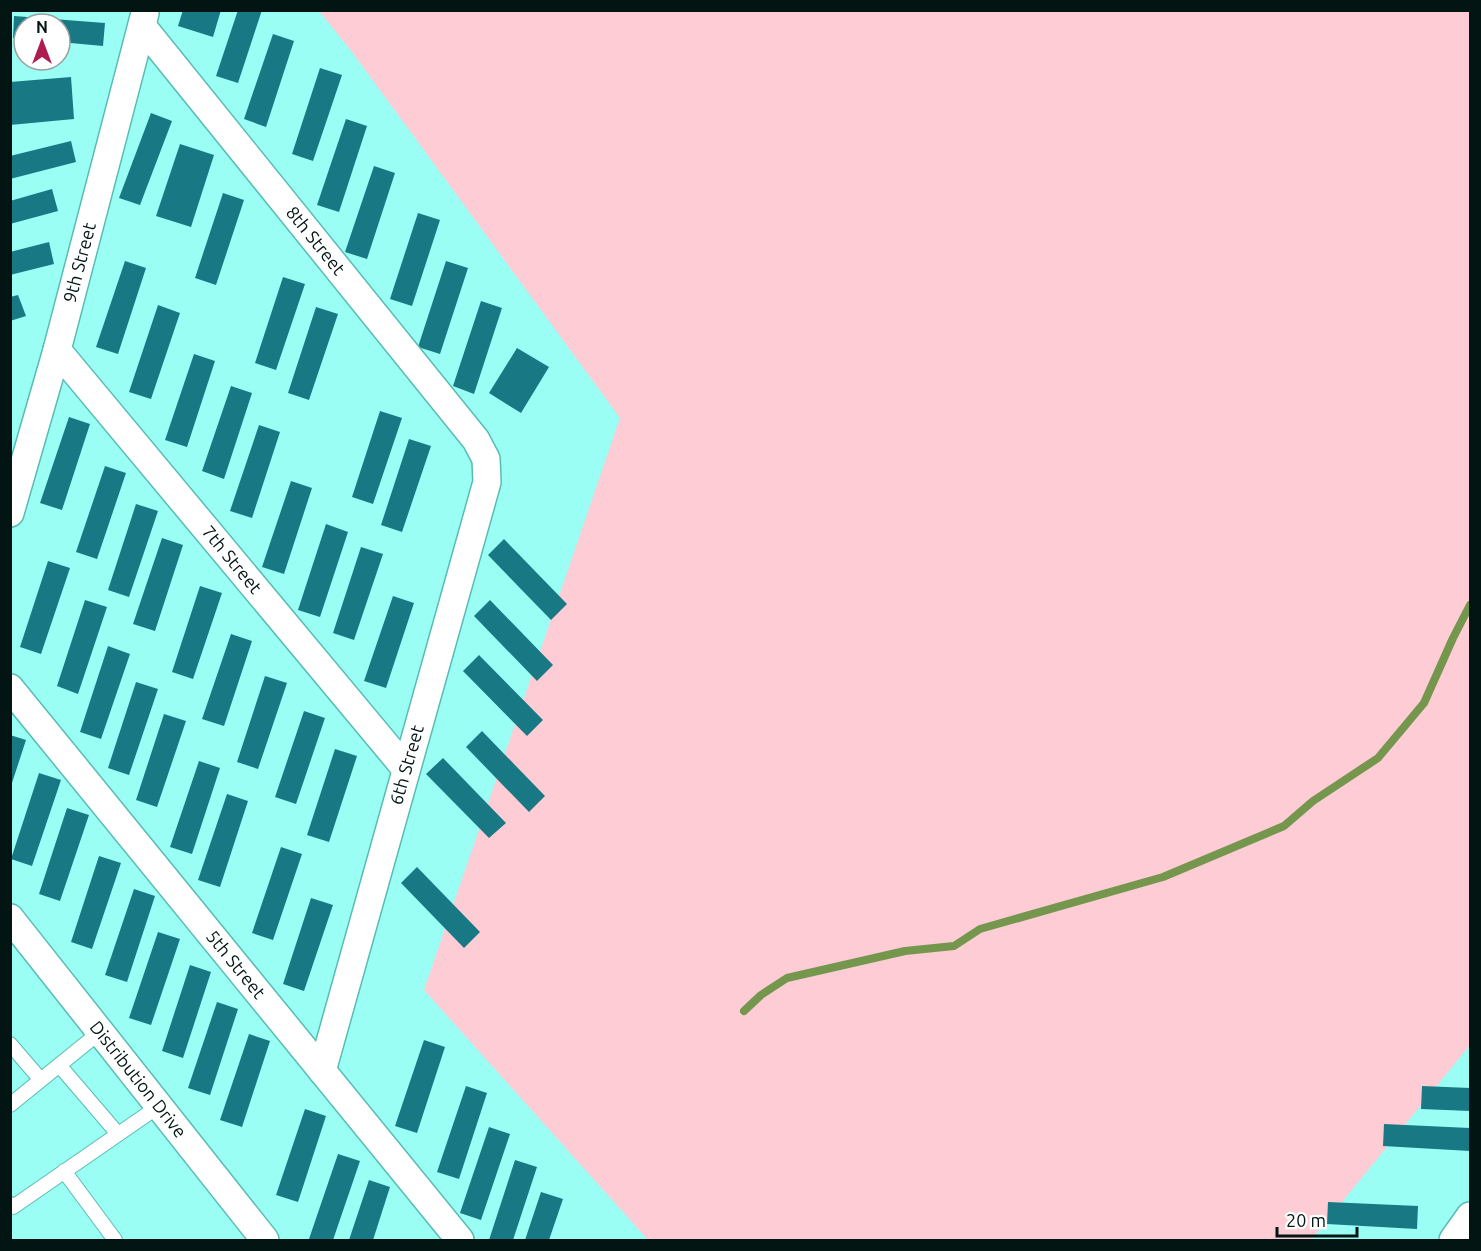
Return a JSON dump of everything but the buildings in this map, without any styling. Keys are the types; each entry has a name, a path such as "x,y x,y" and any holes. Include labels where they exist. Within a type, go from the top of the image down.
{"street":[{"name":"9th Street","path":"10,513 57,350 144,18"},
{"name":"8th Street","path":"144,18 476,440 486,459"},
{"name":"7th Street","path":"57,350 406,769"},
{"name":"6th Street","path":"322,1071 487,482 486,459"},
{"name":"5th Street","path":"10,688 460,1240"},
{"name":"Distribution Drive","path":"10,918 265,1240"},
{"path":"1453,1240 1470,1216"}],"lane":[{"path":"10,1105 100,1032"},
{"path":"10,1044 41,1080"},
{"path":"59,1065 117,1134"},
{"path":"11,1206 159,1106"},
{"path":"64,1171 115,1240"}],"shaded area":[{"path":"319,11 1470,11 1470,1045 1311,1240 648,1240 424,990 620,418 352,52"}],"waterway":[{"path":"744,1011 761,995 787,978 905,951 954,946 980,929 1163,877 1284,826 1313,801 1378,758 1424,703 1470,605"}]}
